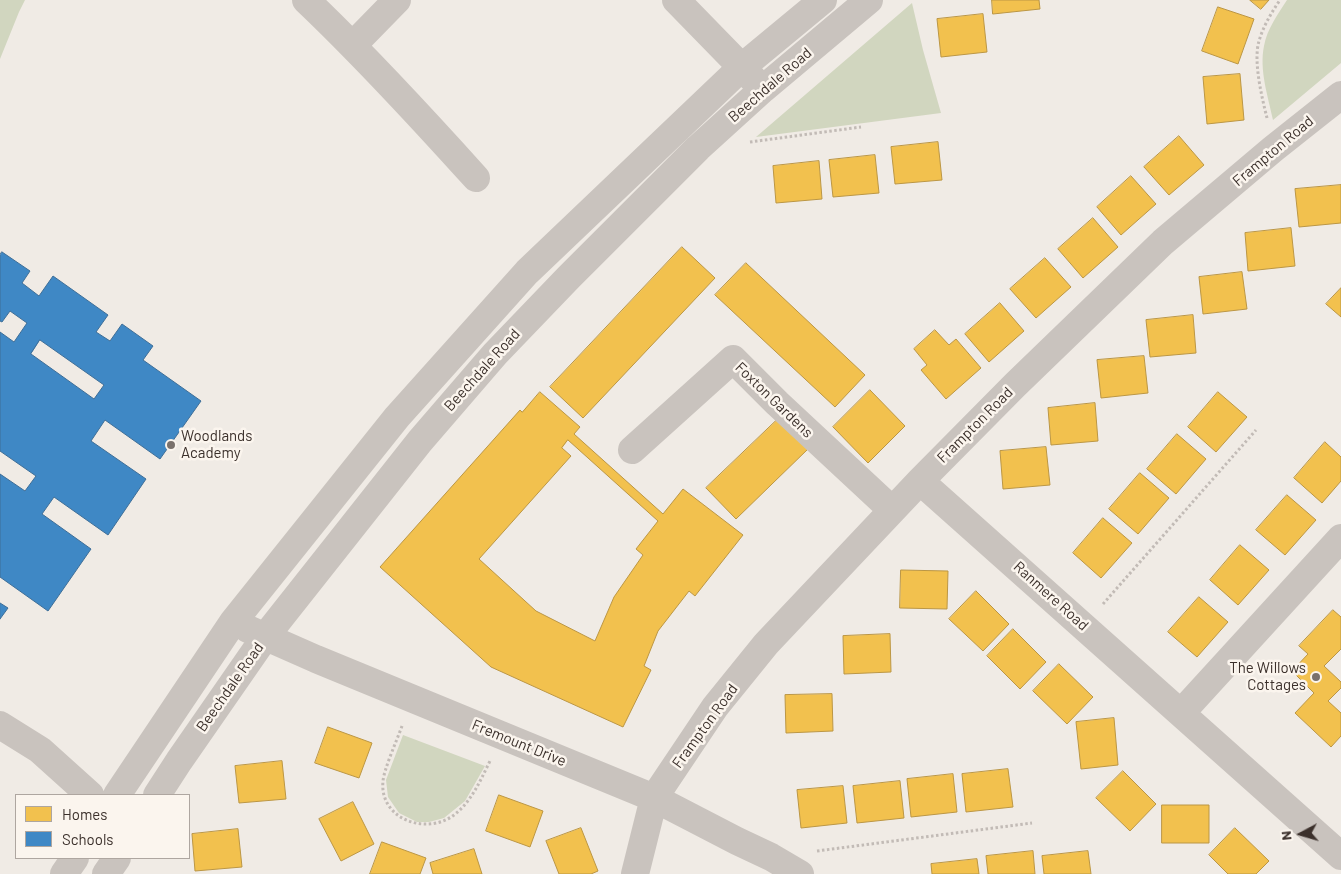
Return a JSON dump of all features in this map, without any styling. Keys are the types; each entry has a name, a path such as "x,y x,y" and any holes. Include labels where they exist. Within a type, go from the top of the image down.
{"street":[{"path":"306,0 353,45 476,178"},
{"path":"353,45 396,0"},
{"path":"676,0 763,89"},
{"name":"Beechdale Road","path":"118,794 234,622 397,417 527,272 742,67 823,0"},
{"name":"Beechdale Road","path":"158,794 265,637 420,441 495,354 698,148 763,89 869,0"},
{"name":"Frampton Road","path":"635,874 654,798 715,707 761,651 920,481 1022,378 1163,242 1273,149 1341,95"},
{"name":"Foxton Gardens","path":"632,450 733,359 777,403 892,510"},
{"name":"Ranmere Road","path":"920,481 1341,856"},
{"path":"1181,712 1341,538"},
{"name":"Fremount Drive","path":"234,622 265,637 654,798 771,857 800,874"},
{"path":"0,725 40,750 89,794"},
{"path":"64,874 74,859"},
{"path":"106,874 116,859"}],"path":[{"path":"1273,149 1258,74 1258,43 1271,13 1280,0"},
{"path":"746,142 861,127"},
{"path":"1084,626 1256,430"},
{"path":"412,698 383,780 384,798 396,816 415,824 433,824 444,821 467,804 474,794 502,736"},
{"path":"771,857 1032,823"}],"green space":[{"path":"0,0 25,0 0,59"},
{"path":"1287,0 1341,0 1341,63 1273,120 1265,83 1264,46 1273,22"},
{"path":"912,3 941,113 756,137"},
{"path":"403,735 485,766 465,801 444,818 429,822 417,822 399,813 388,797 386,780"}],"building: Homes":[{"path":"992,0 1039,0 1040,9 993,14"},
{"path":"1250,0 1269,0 1261,9"},
{"path":"1218,7 1254,19 1238,64 1202,51"},
{"path":"983,14 987,52 941,57 937,19"},
{"path":"1240,74 1244,120 1207,124 1203,77"},
{"path":"1179,136 1204,165 1169,195 1144,167"},
{"path":"938,142 942,180 895,184 891,147"},
{"path":"875,155 879,193 833,197 829,160"},
{"path":"819,161 822,199 776,203 773,166"},
{"path":"1131,176 1156,204 1121,235 1097,207"},
{"path":"1341,185 1341,223 1299,227 1295,189"},
{"path":"1093,218 1118,247 1083,278 1058,249"},
{"path":"1291,228 1295,266 1248,271 1245,233"},
{"path":"682,247 715,278 583,418 550,387"},
{"path":"1045,258 1071,287 1036,318 1010,289"},
{"path":"746,263 865,375 835,407 715,295"},
{"path":"1242,272 1247,309 1203,314 1199,277"},
{"path":"1341,288 1341,317 1326,304"},
{"path":"1000,303 1024,331 989,362 965,334"},
{"path":"1193,315 1196,353 1150,357 1146,320"},
{"path":"935,330 949,345 956,339 981,368 946,399 921,370 927,365 914,349"},
{"path":"1144,356 1148,393 1101,398 1097,360"},
{"path":"870,390 905,426 868,463 833,427"},
{"path":"540,392 580,427 574,434 663,514 683,489 743,535 695,596 689,591 658,631 644,666 651,670 623,727 491,667 380,567 520,410 522,412","holes":["568,440 658,521 636,549 643,555 614,597 595,641 536,611 479,559 571,456 562,448"]},
{"path":"1218,392 1247,417 1216,452 1188,427"},
{"path":"1095,403 1098,441 1051,445 1048,408"},
{"path":"778,419 808,449 736,519 706,488"},
{"path":"1177,434 1206,459 1176,494 1147,469"},
{"path":"1325,442 1341,457 1341,481 1322,503 1294,478"},
{"path":"1046,447 1050,485 1003,489 1000,451"},
{"path":"1140,473 1169,498 1138,534 1109,509"},
{"path":"1287,495 1316,520 1285,555 1256,530"},
{"path":"1103,518 1132,543 1101,578 1073,553"},
{"path":"1240,545 1269,570 1238,605 1210,580"},
{"path":"901,570 948,571 947,609 900,608"},
{"path":"976,591 1009,624 983,651 949,619"},
{"path":"1199,597 1228,622 1197,657 1168,632"},
{"name":"The Willows Cottages","path":"1333,610 1341,617 1341,649 1324,666 1341,682 1341,688 1328,701 1341,713 1341,736 1331,747 1295,713 1314,693 1292,671 1308,654 1299,646"},
{"path":"1013,629 1046,662 1020,689 987,656"},
{"path":"890,634 891,672 844,674 843,636"},
{"path":"1059,664 1093,697 1067,724 1033,691"},
{"path":"832,694 833,731 786,733 785,695"},
{"path":"1114,718 1118,765 1081,769 1076,722"},
{"path":"328,727 372,743 359,778 315,763"},
{"path":"282,761 286,799 239,803 235,766"},
{"path":"1008,769 1013,807 966,812 962,774"},
{"path":"1123,771 1156,804 1130,831 1096,798"},
{"path":"953,774 957,812 911,817 907,779"},
{"path":"900,781 904,818 857,823 853,786"},
{"path":"843,786 847,823 801,828 797,790"},
{"path":"499,795 543,811 530,847 486,831"},
{"path":"353,802 374,844 341,861 319,819"},
{"path":"1162,805 1209,805 1209,843 1162,843"},
{"path":"581,828 598,871 591,874 559,874 546,841"},
{"path":"1235,828 1269,861 1256,874 1228,874 1209,855"},
{"path":"238,829 242,867 195,871 192,834"},
{"path":"382,842 426,858 420,874 370,874"},
{"path":"474,849 482,874 433,874 430,863"},
{"path":"1033,851 1035,874 988,874 986,856"},
{"path":"1088,851 1091,874 1044,874 1042,856"},
{"path":"977,859 979,874 932,874 931,864"}],"building: Schools":[{"path":"2,252 30,271 22,283 39,296 53,276 108,315 96,332 110,341 122,324 153,346 143,360 201,401 160,459 105,420 91,441 146,479 108,535 54,497 42,514 91,549 48,611 0,577 0,474 25,491 36,476 0,451 0,332 14,342 27,323 10,311 2,322 0,321 0,255","holes":["40,340 104,385 94,399 31,354"]},
{"path":"0,603 8,608 0,619"}],"place":[{"name":"Woodlands Academy","path":"171,445"},
{"name":"The Willows Cottages","path":"1316,677"}]}
